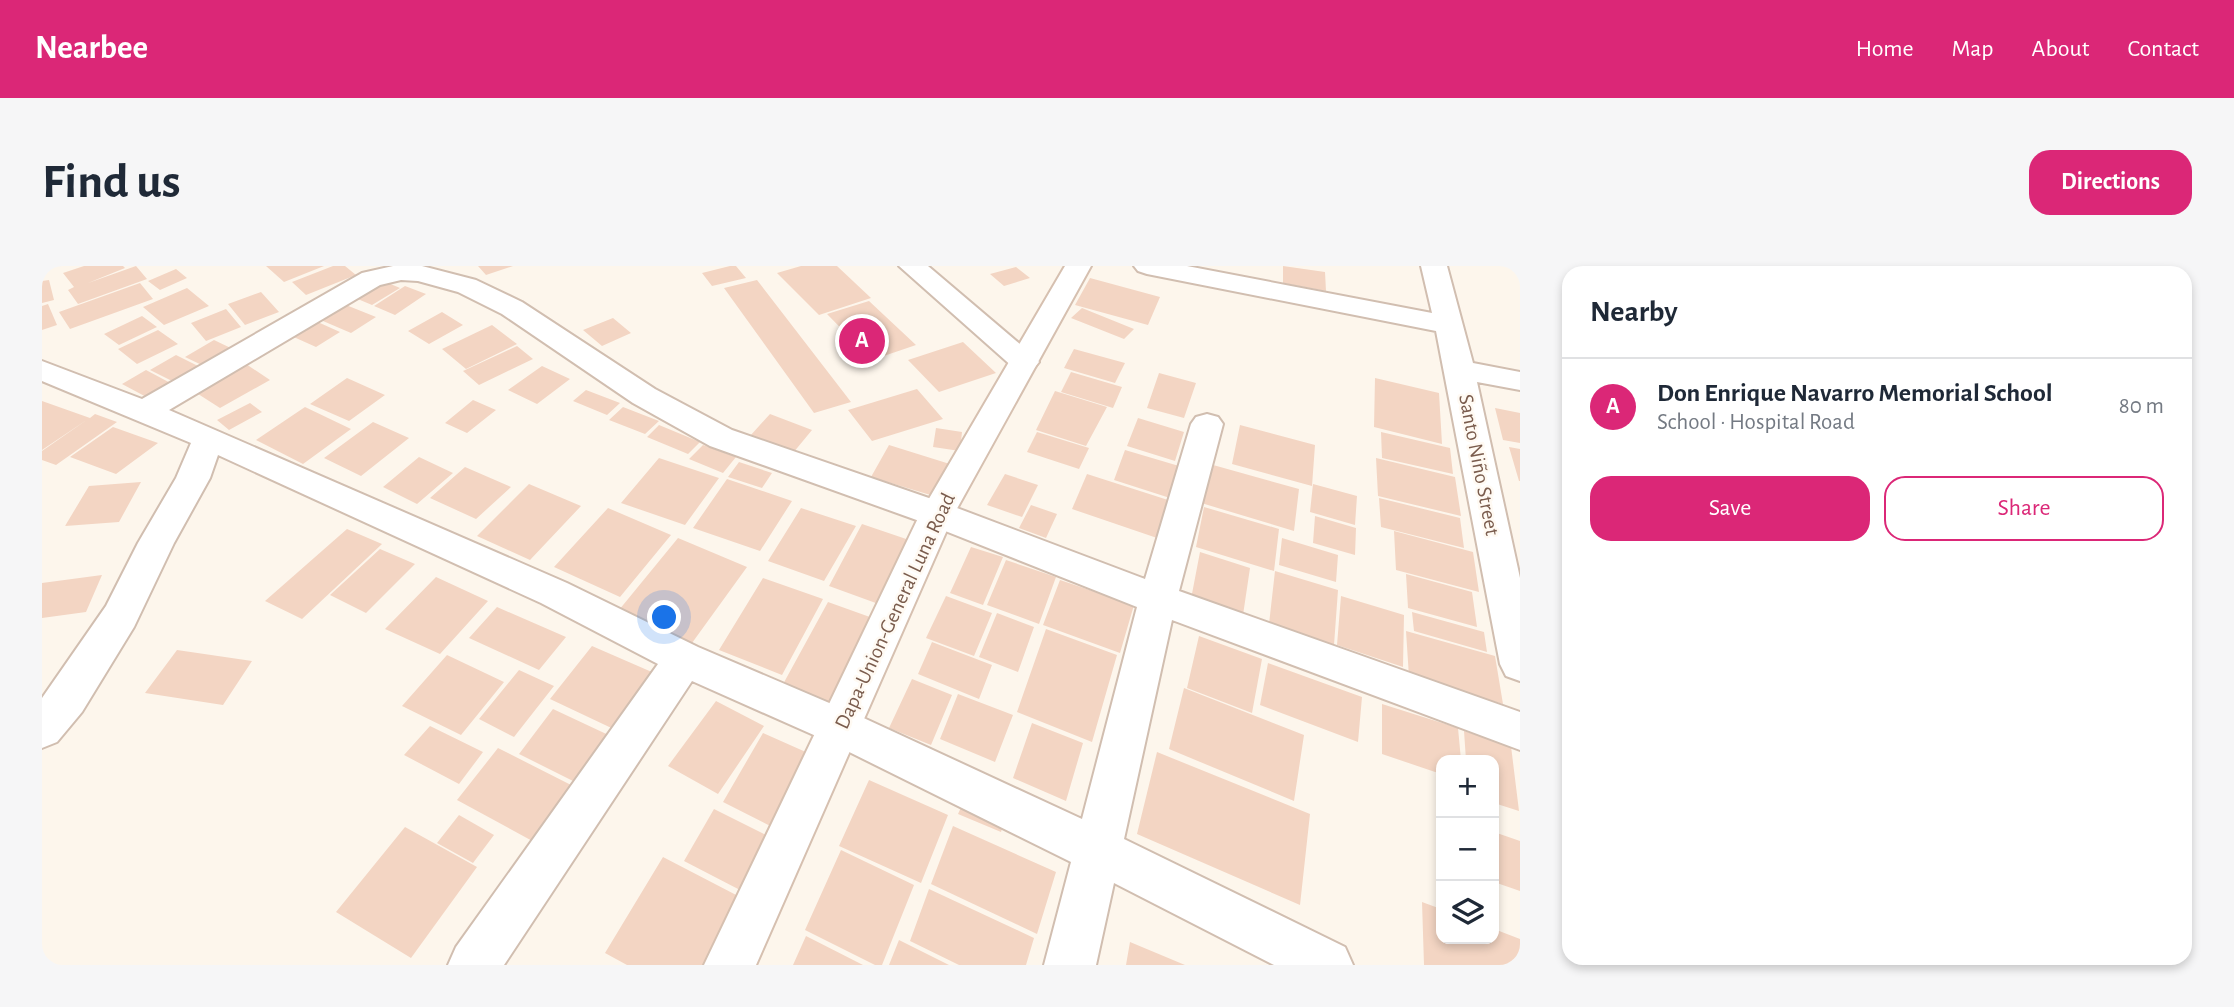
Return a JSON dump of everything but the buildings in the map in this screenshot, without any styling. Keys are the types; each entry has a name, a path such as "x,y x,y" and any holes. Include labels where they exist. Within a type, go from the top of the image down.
{"street":[{"path":"912,266 1024,362"},
{"name":"Dapa-Union-General Luna Road","path":"730,965 937,514 1078,266"},
{"path":"1147,266 1450,325"},
{"name":"Santo Niño Street","path":"1434,266 1460,370 1478,470 1520,664"},
{"path":"146,410 371,279 401,272 419,273 467,286 512,309 644,397 721,438 937,514 1158,599 1520,731"},
{"path":"42,370 146,410 554,593 684,659 840,727 1099,851 1327,965"},
{"path":"1460,370 1520,381"},
{"path":"1070,965 1158,599 1206,424"},
{"path":"42,729 67,699 120,616 156,542 193,478 209,438"},
{"path":"474,965 684,659"}],"place":[{"name":"Don Enrique Navarro Memorial School","path":"862,341"}]}
